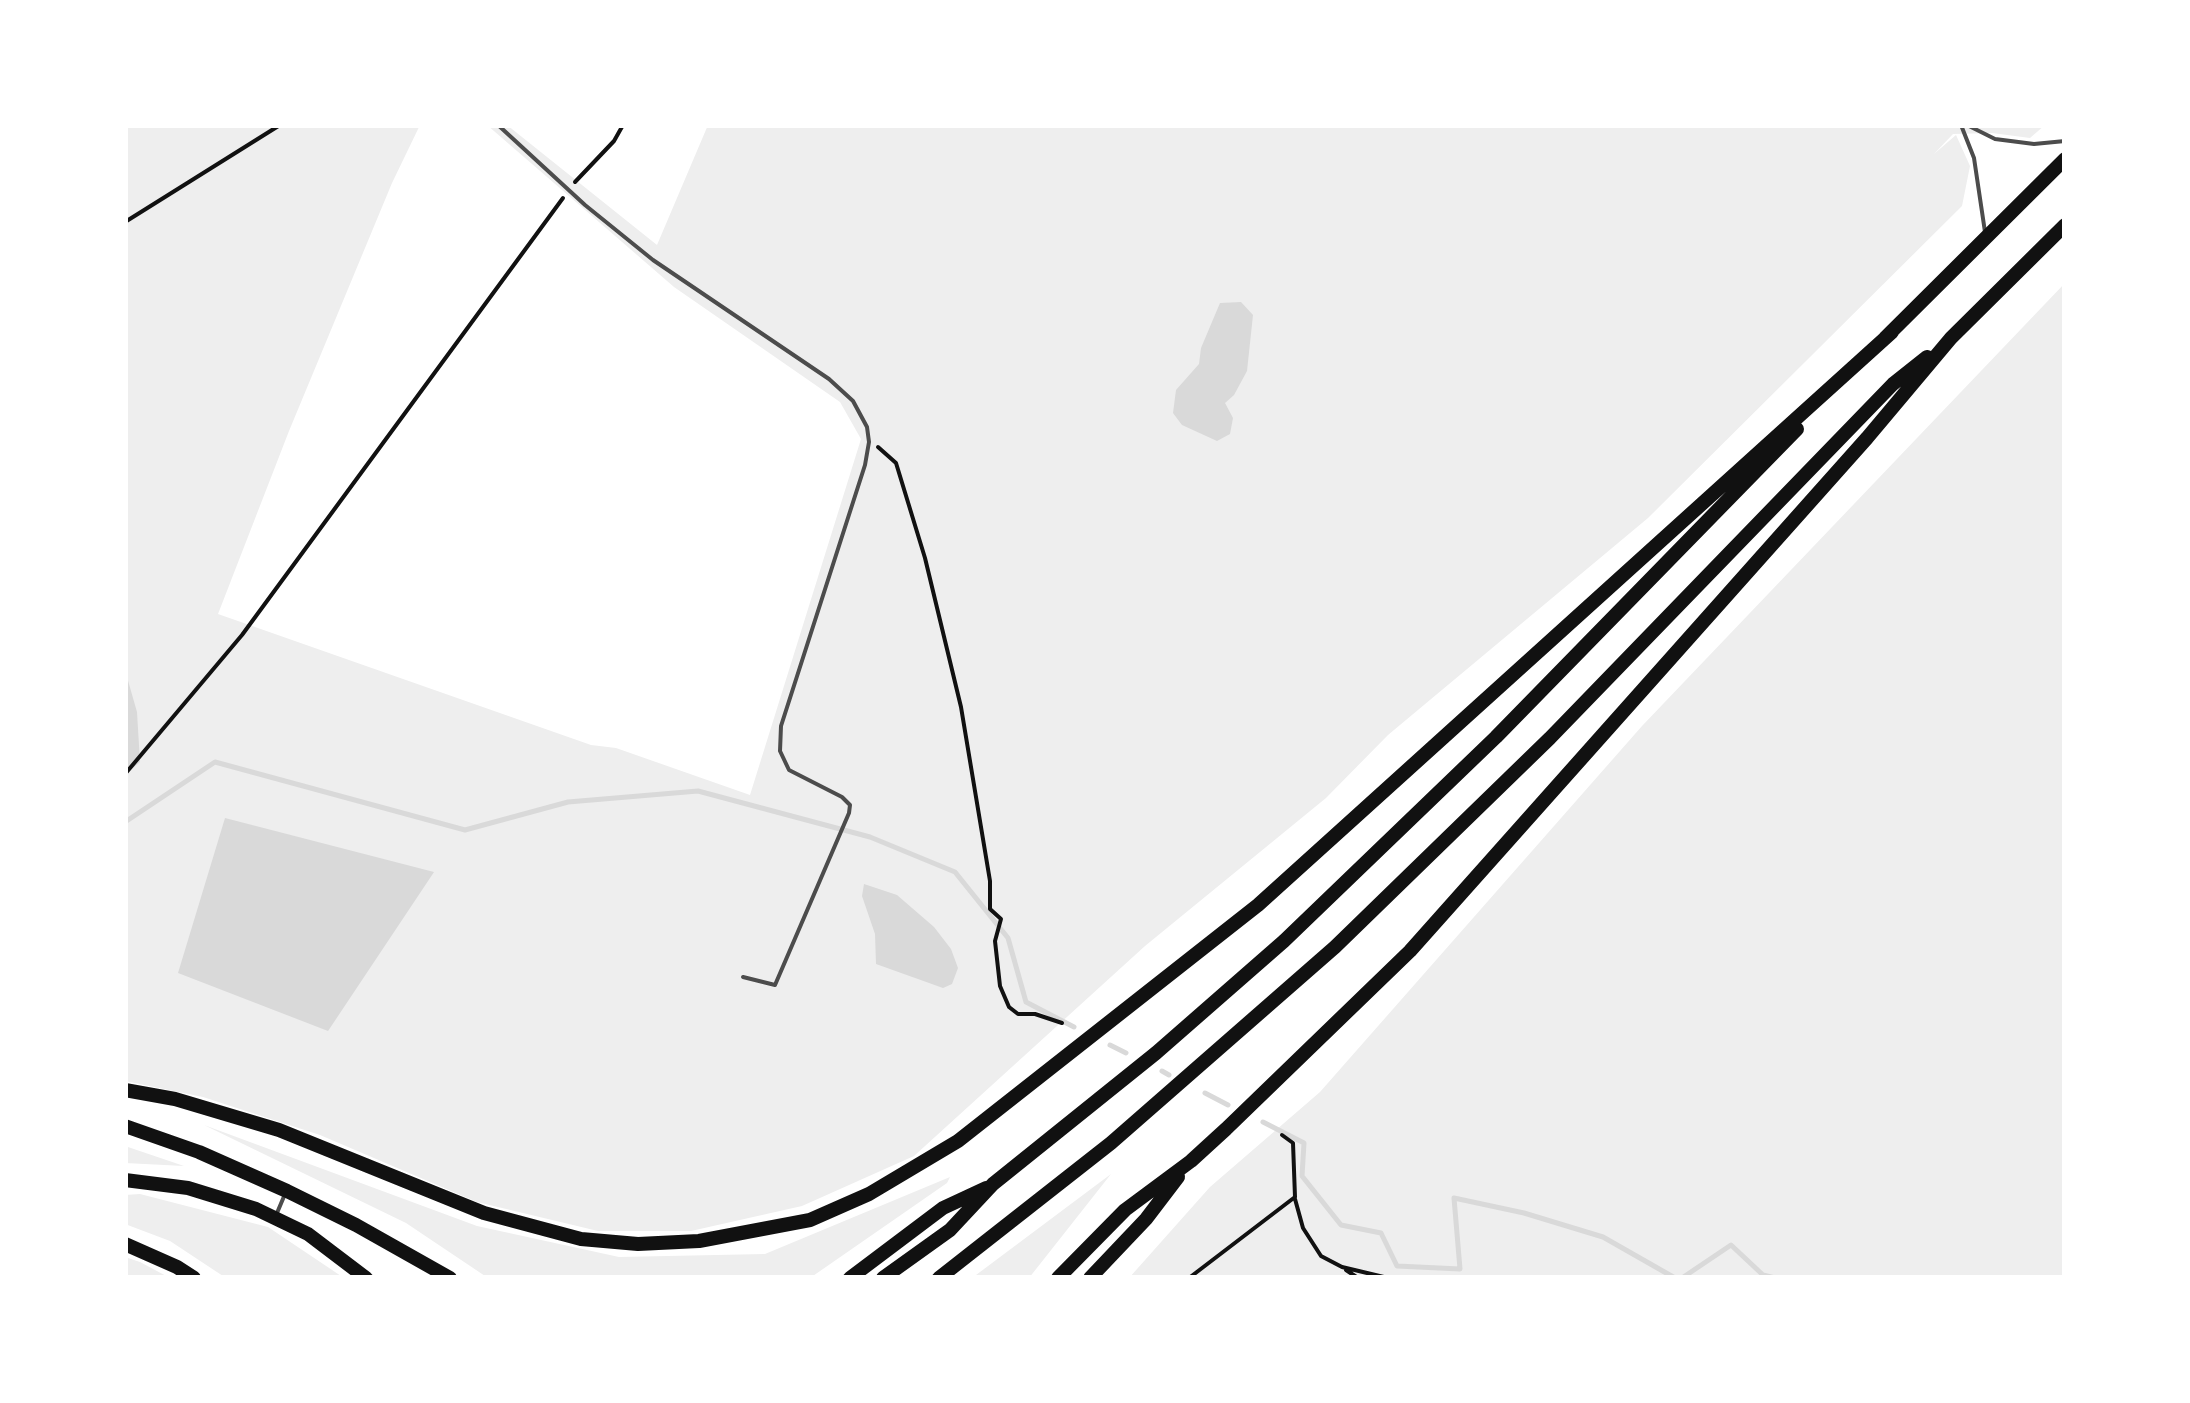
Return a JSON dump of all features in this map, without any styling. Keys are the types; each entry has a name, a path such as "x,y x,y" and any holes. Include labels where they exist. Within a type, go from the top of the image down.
{"highway":[{"path":"884,1278 950,1230 994,1184 1156,1054 1357,873 2065,159"},
{"path":"1058,1278 1125,1210 1191,1161 1347,1014 1454,904 1951,338 2065,225"},
{"path":"125,1090 175,1099 279,1130 484,1213 581,1239 638,1244 698,1241 810,1220 870,1194 958,1141 1258,905 1892,332"},
{"path":"939,1278 1112,1144 1335,947 1550,738 1892,384 1951,338"},
{"path":"125,1126 287,1190 450,1278"},
{"path":"1090,1278 1146,1219 1191,1161"},
{"path":"125,1180 214,1195 274,1217 308,1234 366,1278"},
{"path":"850,1278 942,1208 994,1184"},
{"path":"125,1244 194,1278"}],"lane":[{"path":"498,125 653,260 829,379 862,415 869,442 866,465 781,726 780,751 789,770 850,805 775,985 743,977"},
{"path":"1964,125 1995,139 2034,144 2065,141"},
{"path":"1964,125 1974,158 1986,236"},
{"path":"274,1217 287,1190"}],"path":[{"path":"125,222 280,125"},
{"path":"125,774 242,634 569,190 614,141 623,125"},
{"path":"869,442 896,463 926,558 961,706 990,881 990,909 1000,919 995,941 1000,986 1008,1007 1018,1014 1035,1014 1062,1023"},
{"path":"1282,1135 1292,1143 1294,1196 1303,1228 1321,1256 1358,1278"},
{"path":"1190,1278 1294,1196"},
{"path":"1342,1267 1388,1278"},
{"path":"1457,1278 1478,1278"}],"shaded area":[{"path":"125,125 420,125 289,431 218,614 591,745 616,748 750,795 861,439 840,402 674,287 487,125 507,125 657,245 708,125 2045,125 2030,138 1992,133 1953,134 1934,154 1956,135 1970,166 1962,206 1648,518 1388,735 1326,798 1145,946 914,1156 802,1206 691,1231 598,1231 477,1202 320,1135 203,1097 125,1081"},
{"path":"2065,283 2065,1278 1129,1278 1210,1187 1320,1092 1642,726"},
{"path":"1241,302 1253,315 1247,371 1225,403 1233,418 1230,434 1217,441 1182,425 1173,413 1176,390 1199,364 1201,348 1220,303"},
{"path":"125,670 137,712 140,762 125,775"},
{"path":"225,818 434,872 328,1031 178,973"},
{"path":"864,884 897,895 934,927 951,949 958,968 952,984 943,988 876,964 875,934 862,896"},
{"path":"204,1125 477,1226 619,1257 765,1254 950,1177 947,1183 810,1278 488,1278 406,1223"},
{"path":"125,1146 184,1166 125,1163"},
{"path":"1111,1174 1029,1278 972,1278"},
{"path":"140,1194 268,1227 344,1278 226,1278 170,1241 125,1224 125,1195"},
{"path":"125,1257 140,1262 170,1278 125,1278"}],"waterway":[{"path":"125,822 215,762 465,830 568,802 698,791 870,837 955,872 1008,938 1026,1002 1074,1027"},
{"path":"1110,1045 1126,1053"},
{"path":"1162,1071 1169,1075"},
{"path":"1205,1093 1228,1105"},
{"path":"1263,1122 1304,1143 1302,1176 1341,1225 1381,1233 1397,1266 1460,1269 1454,1198 1524,1213 1603,1237 1675,1278"},
{"path":"1682,1278 1731,1245 1763,1275 1775,1278"}]}
